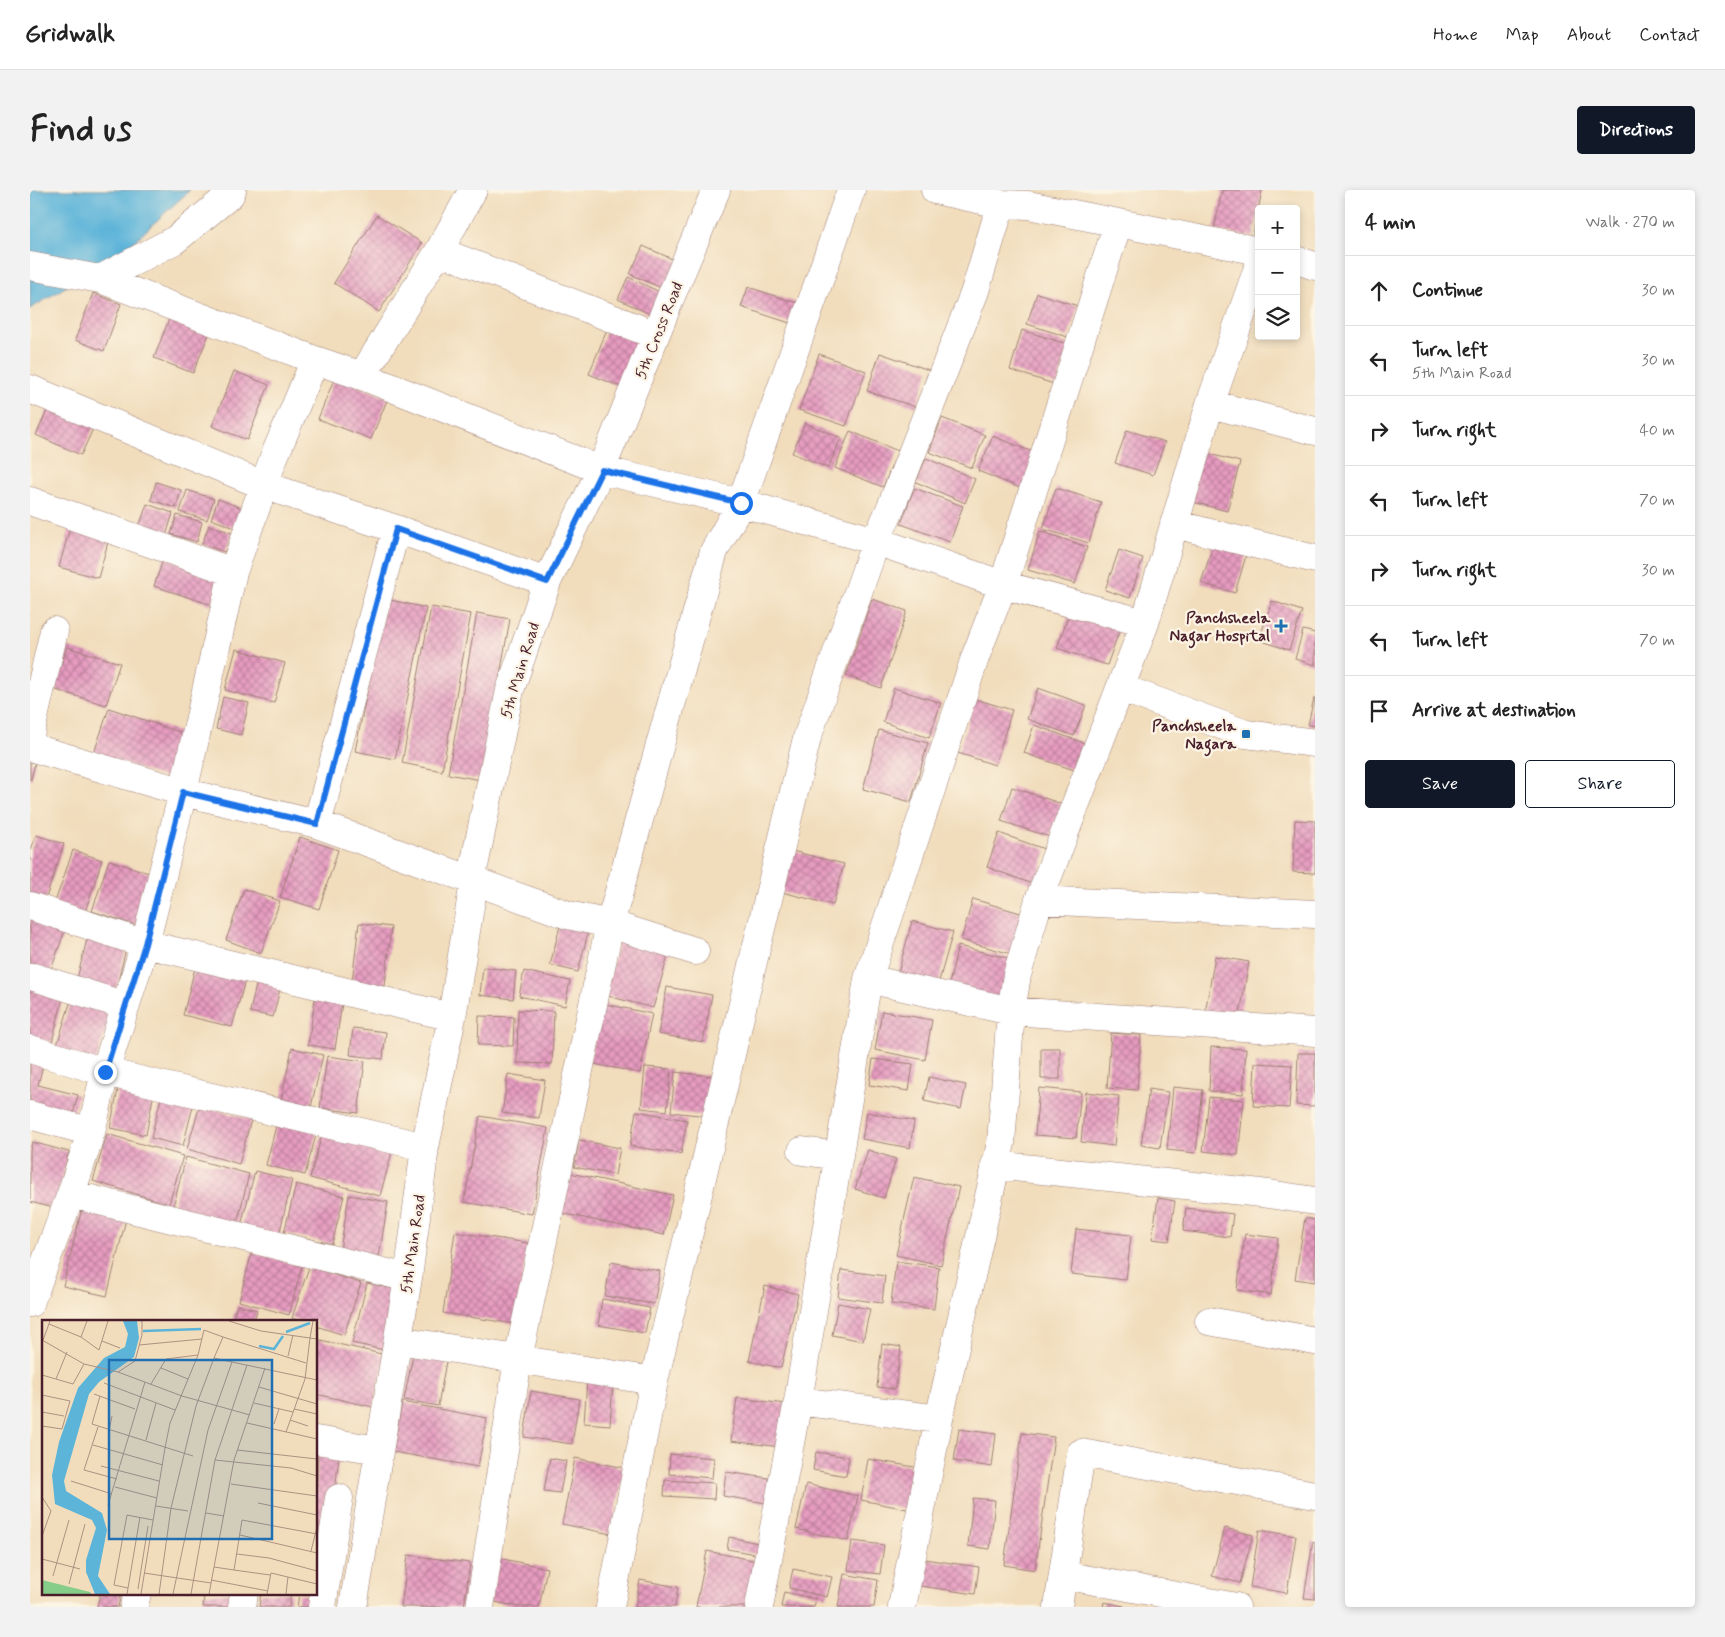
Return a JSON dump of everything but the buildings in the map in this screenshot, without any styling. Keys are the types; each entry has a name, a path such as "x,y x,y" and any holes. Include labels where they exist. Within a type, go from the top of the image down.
{"street":[{"path":"100,279 175,240 230,195 232,190"},
{"path":"362,376 439,251 473,190"},
{"name":"5th Cross Road","path":"602,470 655,335 716,190"},
{"path":"480,1607 518,1359 610,924 714,551 741,503 851,190"},
{"path":"935,190 1001,204 1028,205 1255,250"},
{"path":"610,1607 654,1381 808,738 876,541 975,291 1001,204"},
{"path":"759,1607 798,1401 868,978 976,655 1003,585 1118,223"},
{"path":"439,251 655,335"},
{"path":"1300,261 1315,266"},
{"path":"30,266 100,279 362,376 602,470 741,503 876,541 1003,585 1145,622"},
{"path":"902,1607 939,1419 1001,1143 1011,1011 1017,975 1039,900 1145,622 1210,404 1255,276"},
{"path":"30,1303 41,1244 71,1194 91,1132 105,1072 145,944 183,792 233,572 263,485 315,360"},
{"path":"30,388 263,485 547,582"},
{"path":"1210,404 1315,431"},
{"name":"5th Main Road","path":"353,1607 408,1278 425,1147 452,1017 472,882 510,690 547,582 602,470"},
{"path":"30,501 233,572"},
{"path":"1174,524 1315,559"},
{"path":"317,824 396,529"},
{"path":"30,735 54,631"},
{"path":"1121,688 1246,734 1315,743"},
{"path":"30,747 183,792 317,824 472,882 568,915 610,924 695,951"},
{"path":"1039,900 1315,914"},
{"path":"30,906 145,944 452,1017"},
{"path":"34,977 126,1006"},
{"path":"868,978 1011,1011 1315,1032"},
{"path":"30,1049 105,1072 425,1147"},
{"path":"30,1115 91,1132"},
{"path":"802,1150 839,1156"},
{"path":"996,1166 1261,1193 1315,1201"},
{"path":"71,1194 408,1278"},
{"path":"1208,1321 1315,1341"},
{"path":"398,1340 654,1381"},
{"path":"798,1401 939,1419"},
{"path":"318,1440 379,1450"},
{"path":"1058,1607 1082,1453 1315,1495"},
{"path":"322,1607 339,1498"},
{"path":"1063,1575 1236,1607"},
{"path":"134,1607 137,1594"},
{"path":"242,1607 244,1594"}],"water":[{"path":"30,190 190,190 126,249 30,309"}],"place":[{"name":"Panchsheela Nagar Hospital","path":"1281,626"},
{"name":"Panchsheela Nagara","path":"1246,734"}],"route":[{"path":"105,1072 145,944 183,792 317,824 396,529 547,582 602,470 741,503"}]}
